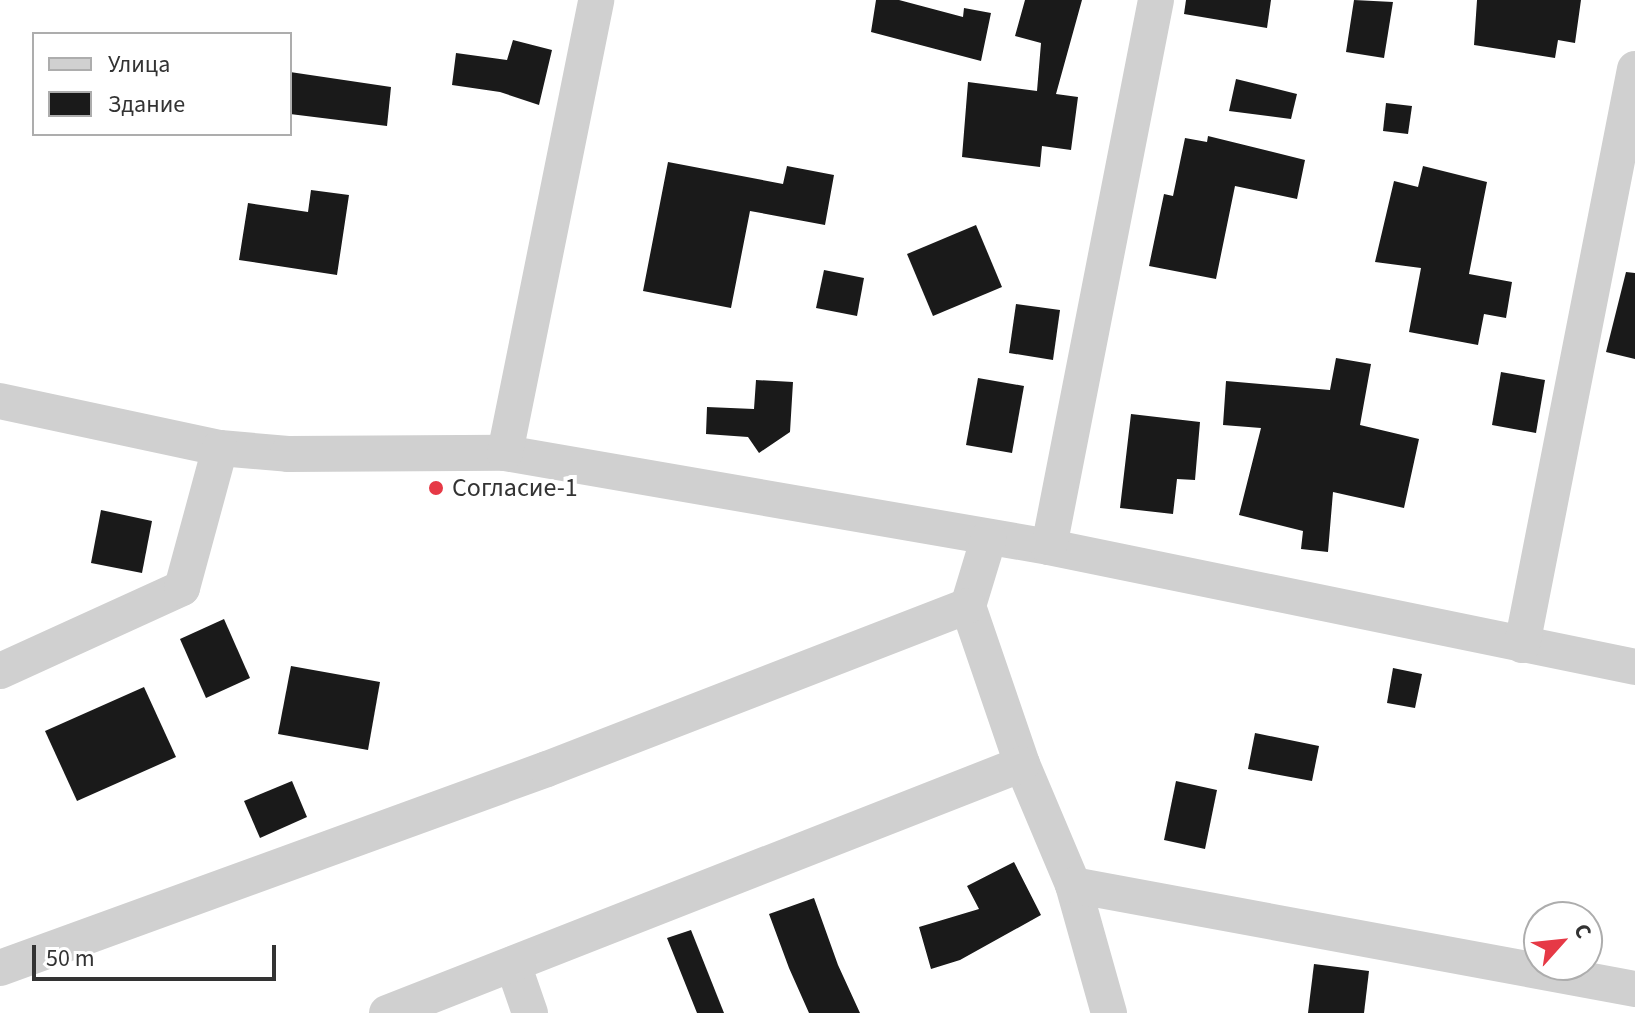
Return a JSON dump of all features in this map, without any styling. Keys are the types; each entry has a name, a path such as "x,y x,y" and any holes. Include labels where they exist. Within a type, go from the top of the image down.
{"street":[{"path":"505,453 596,0"},
{"path":"1049,547 1156,0"},
{"path":"1522,645 1635,69"},
{"path":"0,401 220,448 288,454 505,453 1049,547 1635,667"},
{"path":"0,671 182,588 220,448"},
{"path":"989,537 968,606 1022,764 1073,885 1109,1013"},
{"path":"0,968 547,769 968,606"},
{"path":"387,1013 1022,764"},
{"path":"1073,885 1635,989"},
{"path":"513,964 530,1013"}],"building":[{"path":"876,0 899,0 963,17 964,8 991,13 981,61 871,32"},
{"path":"1025,0 1082,0 1056,94 1078,97 1071,150 1042,146 1040,167 962,157 968,82 1037,91 1041,43 1015,36"},
{"path":"1186,0 1271,0 1267,28 1184,14"},
{"path":"1354,0 1393,2 1384,58 1346,52"},
{"path":"1477,0 1581,0 1575,43 1558,40 1555,58 1474,45"},
{"path":"513,40 552,50 539,105 500,92 452,85 456,53 507,60"},
{"path":"292,72 391,87 387,126 292,114"},
{"path":"1236,79 1297,94 1291,119 1229,111"},
{"path":"1386,103 1412,106 1408,134 1383,131"},
{"path":"1208,136 1305,160 1297,199 1235,186 1216,279 1149,266 1164,194 1173,196 1185,138 1207,142"},
{"path":"668,162 783,184 787,166 834,175 825,225 750,211 731,308 643,291"},
{"path":"1423,166 1487,182 1469,274 1512,282 1506,318 1484,314 1478,345 1409,332 1421,268 1375,262 1394,181 1418,187"},
{"path":"311,190 349,195 337,275 239,260 248,203 308,212"},
{"path":"976,225 1002,287 933,316 907,254"},
{"path":"824,270 864,278 857,316 816,308"},
{"path":"1626,272 1635,273 1635,359 1606,352"},
{"path":"1016,304 1060,310 1053,360 1009,353"},
{"path":"1336,358 1371,364 1360,425 1419,439 1404,508 1333,492 1328,552 1301,549 1303,531 1239,515 1261,428 1223,425 1226,381 1330,390"},
{"path":"1501,372 1545,380 1536,433 1492,425"},
{"path":"978,378 1024,386 1012,453 966,445"},
{"path":"756,380 793,382 790,432 759,453 748,437 706,434 707,407 754,409"},
{"path":"1131,414 1200,422 1195,480 1177,479 1173,514 1120,508"},
{"path":"101,510 152,521 142,573 91,563"},
{"path":"224,619 250,678 206,698 180,639"},
{"path":"291,666 380,682 368,750 278,734"},
{"path":"1393,668 1422,674 1415,708 1387,703"},
{"path":"144,687 176,757 77,801 45,731"},
{"path":"1255,733 1319,746 1312,781 1248,769"},
{"path":"292,781 307,817 260,838 244,801"},
{"path":"1176,781 1217,790 1205,849 1164,840"},
{"path":"1014,862 1041,915 960,960 931,969 919,927 979,909 967,886"},
{"path":"814,898 838,965 860,1013 809,1013 789,968 769,914"},
{"path":"691,930 724,1013 697,1013 667,938"},
{"path":"1314,964 1369,971 1364,1013 1308,1013"}],"place":[{"name":"Согласие-1","path":"436,488"}]}
